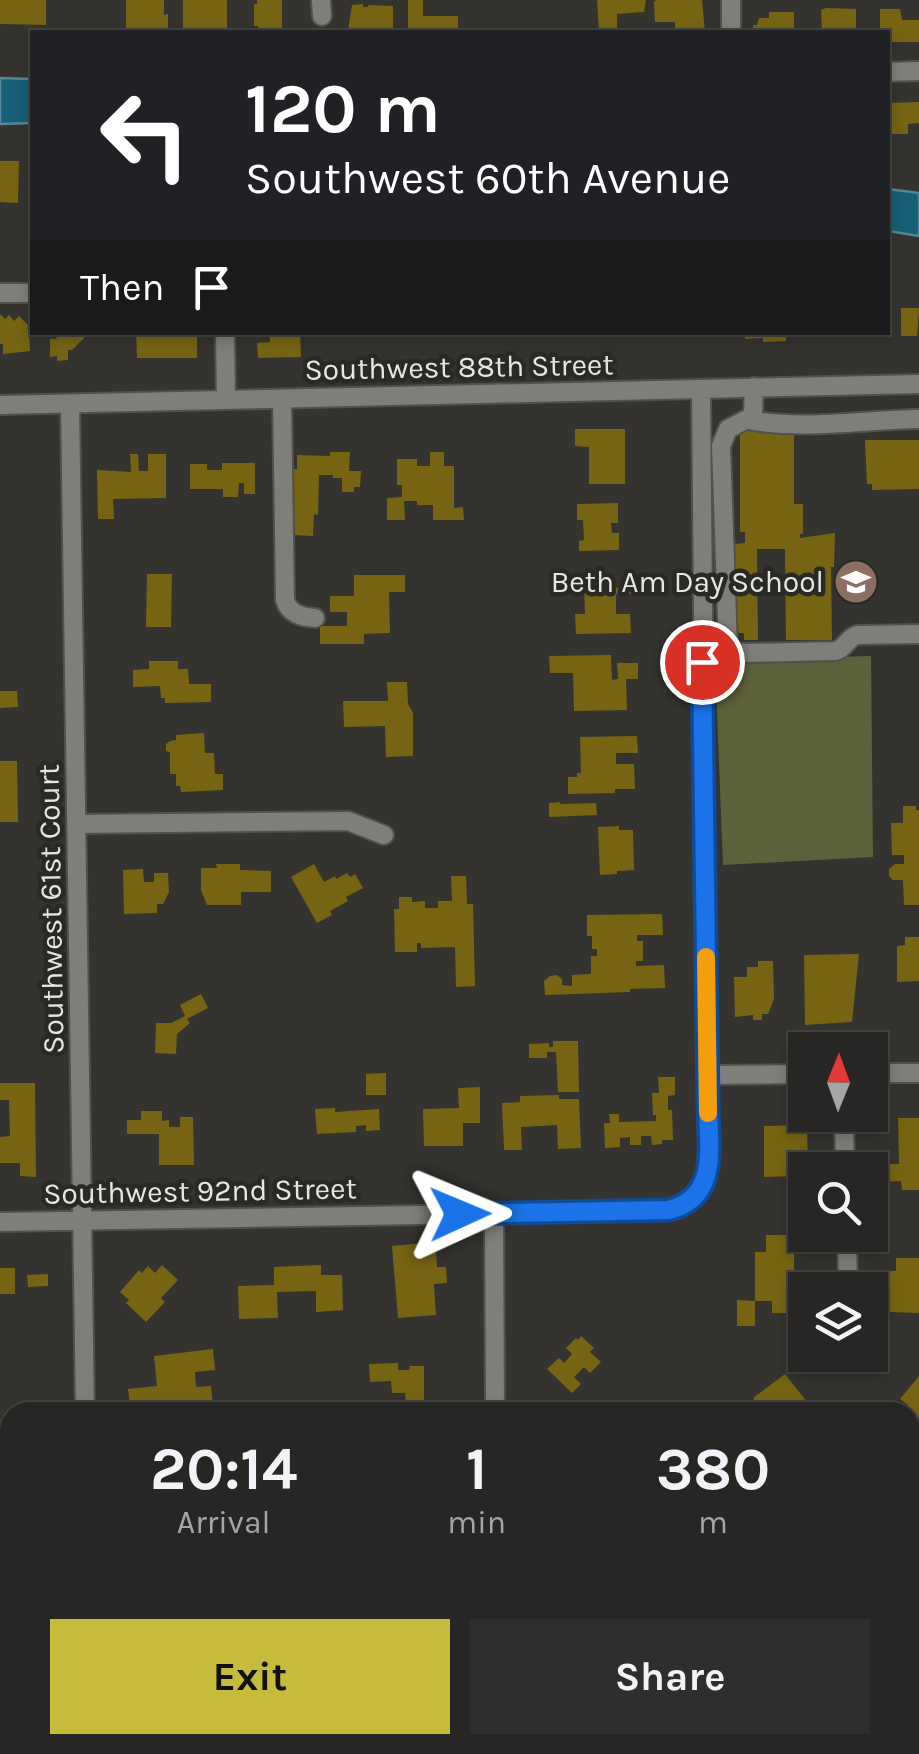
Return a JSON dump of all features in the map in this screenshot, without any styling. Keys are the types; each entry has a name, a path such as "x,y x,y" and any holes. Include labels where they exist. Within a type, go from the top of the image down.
{"street":[{"path":"731,0 731,30"},
{"path":"890,72 919,71"},
{"path":"0,293 30,293"},
{"path":"225,335 226,400"},
{"name":"Southwest 88th Street","path":"0,405 919,384"},
{"path":"754,387 753,416 728,429 721,446 728,647 747,654 836,651 857,635 919,634"},
{"path":"701,389 708,1076 788,1074"},
{"path":"282,398 285,600 295,613 316,618"},
{"name":"Southwest 61st Court","path":"70,404 86,1402"},
{"path":"748,420 773,424 919,419"},
{"path":"77,824 348,821 384,835"},
{"path":"888,1073 919,1073"},
{"name":"Southwest 92nd Street","path":"0,1222 679,1208 702,1188 707,1173 708,1076"},
{"path":"494,1214 495,1402"}],"green space":[{"path":"871,656 873,857 723,865 715,661"}],"water":[{"path":"0,78 30,79 30,123 0,124"},
{"path":"890,189 919,193 919,236 890,231"}],"building":[{"path":"0,0 46,0 46,25 0,24"},
{"path":"126,0 164,0 168,30 126,30"},
{"path":"183,0 227,0 227,30 183,30"},
{"path":"257,0 282,0 282,30 258,30 254,26"},
{"path":"408,0 423,0 423,16 458,16 458,30 408,30"},
{"path":"597,0 646,0 644,12 617,14 617,30 599,30"},
{"path":"702,0 705,30 675,30 675,22 655,22 654,1"},
{"path":"352,5 393,6 393,30 348,30"},
{"path":"856,9 856,30 822,30 821,10"},
{"path":"880,9 900,9 902,20 919,20 919,42 890,42 890,30 880,30"},
{"path":"769,12 794,12 794,30 753,30 759,18 769,18"},
{"path":"919,102 919,123 908,124 908,134 890,134 890,103"},
{"path":"0,161 19,161 18,203 0,202"},
{"path":"901,308 919,308 917,336 901,336"},
{"path":"0,314 5,319 9,315 14,321 19,316 29,326 30,351 3,354"},
{"path":"60,335 96,335 85,337 68,350 68,360 50,357 50,339"},
{"path":"136,335 197,335 197,358 137,358"},
{"path":"270,335 300,335 301,357 258,358 257,343 270,342"},
{"path":"745,335 786,335 786,341 745,339"},
{"path":"575,429 625,429 625,484 589,484 589,447 575,446"},
{"path":"740,429 794,429 794,504 803,504 800,538 835,533 831,567 832,640 786,640 785,549 757,549 758,640 744,640 744,633 735,633 735,544 745,543 745,532 740,532"},
{"path":"865,440 919,440 919,489 872,490 872,484 867,484"},
{"path":"330,452 350,452 349,471 361,471 360,487 354,487 354,492 342,492 342,478 319,475 313,536 293,535 293,512 285,512 286,487 293,487 297,455 330,456"},
{"path":"430,452 444,452 444,466 454,466 454,508 463,507 464,520 433,520 433,505 404,501 405,520 387,520 387,498 402,497 402,485 397,485 397,459 417,459 417,466 430,466"},
{"path":"130,454 138,454 139,471 148,471 148,454 166,454 166,498 113,499 114,519 98,519 97,470 131,472"},
{"path":"222,463 255,463 255,494 244,494 244,483 239,483 238,497 223,497 223,489 190,489 190,464 207,464 207,470 222,470"},
{"path":"618,503 618,523 611,523 612,533 619,533 619,550 579,551 579,541 584,540 583,520 577,520 577,504"},
{"path":"147,574 172,574 171,627 146,627"},
{"path":"354,575 405,575 405,592 389,592 390,633 364,634 364,644 320,644 320,626 347,626 347,612 330,612 330,596 354,596"},
{"path":"616,584 616,588 642,587 642,593 616,594 616,614 630,614 631,633 576,634 575,614 585,614 584,585"},
{"path":"611,655 612,680 618,679 617,663 638,663 638,679 626,679 627,710 574,711 573,673 550,673 549,656"},
{"path":"149,661 178,661 178,669 188,669 189,684 211,684 211,702 165,703 160,686 133,687 133,670 149,669"},
{"path":"387,682 407,682 408,704 413,713 413,756 386,757 385,726 344,727 343,701 388,701"},
{"path":"0,691 17,691 18,707 0,708"},
{"path":"204,733 205,753 214,753 215,774 223,774 223,790 181,792 180,786 176,786 176,774 170,774 166,744 176,740 176,735"},
{"path":"637,736 638,753 616,753 616,764 634,764 635,789 568,794 568,777 581,773 580,737"},
{"path":"0,761 17,761 18,822 0,822"},
{"path":"549,803 596,803 597,815 549,817"},
{"path":"903,806 916,806 919,810 919,905 904,905 903,880 889,876 889,869 895,864 904,864 904,855 892,855 891,823 903,823"},
{"path":"619,826 619,830 633,830 634,870 600,875 598,827"},
{"path":"216,864 240,864 240,870 271,871 271,892 241,892 241,905 207,905 201,890 201,868 217,868"},
{"path":"314,864 324,882 335,876 336,879 347,873 350,877 355,874 363,888 346,897 348,901 317,923 291,877"},
{"path":"143,869 144,882 154,882 154,873 168,873 169,892 163,904 157,904 157,913 124,914 123,870"},
{"path":"451,876 466,876 467,904 473,904 475,986 456,987 455,947 421,948 421,943 417,943 417,952 395,952 394,909 399,909 399,897 425,901 425,908 438,908 438,901 452,901"},
{"path":"662,914 663,935 637,935 637,941 643,941 643,961 636,961 636,966 664,965 665,988 545,995 544,981 550,976 557,975 562,985 572,986 572,975 591,974 591,956 597,956 597,949 592,949 592,936 587,936 587,915"},
{"path":"905,937 919,937 919,981 897,982 897,946 905,945"},
{"path":"859,954 852,1022 805,1025 804,955"},
{"path":"758,961 773,961 774,999 768,1014 762,1014 762,1020 753,1020 753,1015 735,1017 734,977 747,977 747,967 758,967"},
{"path":"201,994 208,1008 187,1019 190,1023 177,1034 176,1054 155,1053 156,1023 171,1023 185,1016 180,1005"},
{"path":"553,1041 578,1041 579,1092 558,1092 556,1052 547,1052 547,1058 529,1058 529,1044 549,1043 553,1047"},
{"path":"386,1073 386,1095 366,1095 366,1074"},
{"path":"658,1077 675,1077 675,1095 668,1096 673,1140 652,1145 651,1136 641,1136 641,1145 630,1145 630,1137 620,1138 620,1147 605,1148 604,1123 610,1123 609,1114 619,1114 619,1122 656,1121 652,1093 659,1093"},
{"path":"0,1083 35,1083 36,1177 20,1176 20,1163 0,1163 0,1137 10,1136 9,1100 0,1100"},
{"path":"480,1087 480,1123 463,1123 463,1146 424,1146 423,1109 459,1108 458,1088"},
{"path":"559,1095 559,1099 579,1099 581,1148 558,1149 557,1125 521,1127 522,1150 504,1150 502,1103 520,1102 520,1096"},
{"path":"335,1108 335,1112 379,1109 380,1130 366,1131 366,1125 356,1126 356,1132 317,1134 315,1109"},
{"path":"141,1111 162,1111 162,1121 169,1120 169,1127 180,1127 180,1117 193,1117 194,1165 159,1165 159,1134 127,1134 127,1120 141,1120"},
{"path":"898,1118 919,1118 919,1190 902,1190 901,1181 888,1182 888,1164 899,1164"},
{"path":"788,1125 788,1132 807,1132 808,1152 788,1152 788,1176 764,1177 764,1126"},
{"path":"766,1235 786,1235 786,1251 794,1252 794,1272 788,1272 788,1313 772,1313 772,1301 755,1301 755,1252 766,1252"},
{"path":"424,1243 425,1253 436,1252 437,1267 446,1267 447,1283 434,1284 436,1315 398,1318 392,1246"},
{"path":"896,1258 919,1258 919,1313 889,1312 888,1272 881,1271 896,1271"},
{"path":"162,1265 178,1280 146,1322 120,1292 139,1270 142,1273 148,1266 155,1273"},
{"path":"321,1265 321,1275 342,1275 343,1310 316,1312 316,1291 277,1292 278,1318 239,1319 238,1286 274,1285 274,1267"},
{"path":"0,1268 15,1268 15,1294 0,1294"},
{"path":"48,1274 48,1286 28,1287 27,1275"},
{"path":"737,1300 755,1301 755,1326 737,1326"},
{"path":"581,1336 601,1362 590,1373 584,1367 574,1377 581,1384 572,1393 547,1369 559,1358 564,1363 572,1354 566,1348"},
{"path":"213,1349 215,1370 195,1372 196,1387 211,1386 213,1402 130,1402 128,1389 157,1386 154,1356"},
{"path":"398,1363 398,1370 424,1366 424,1402 406,1402 405,1393 392,1393 391,1381 370,1382 369,1364"},
{"path":"785,1374 807,1402 756,1402 753,1398"},
{"path":"919,1376 919,1402 900,1399"}],"slow traffic":[{"path":"706,957 708,1113"}],"place":[{"name":"Beth Am Day School","path":"856,582"}],"route":[{"path":"460,1214 669,1210 690,1201 702,1188 707,1173 708,1105 702,662"}]}
